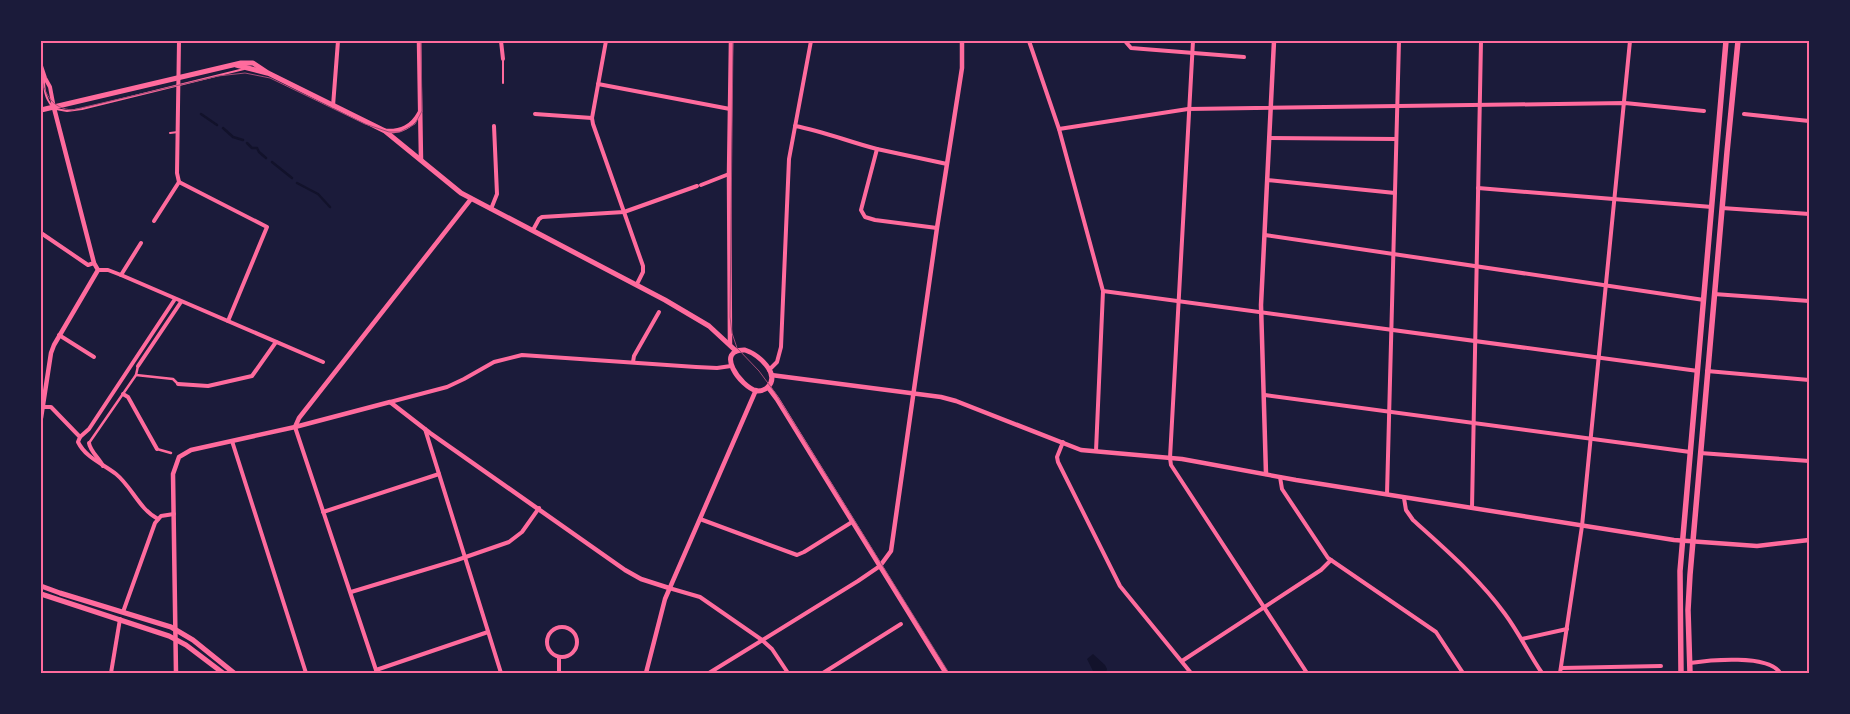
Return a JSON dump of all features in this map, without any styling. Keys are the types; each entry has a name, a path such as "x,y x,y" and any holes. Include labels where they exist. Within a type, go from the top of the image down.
{"main road":[{"path":"1680,673 1679,590 1682,540 1726,41"},
{"path":"1690,673 1688,610 1693,541 1738,41"},
{"path":"41,110 179,77 247,62 253,63 268,73 385,131 471,199 637,284 709,326 736,351"},
{"path":"236,65 268,73"},
{"path":"768,387 761,391 743,382 731,366 731,358 736,351 745,350 756,355 770,372 768,387 946,673"},
{"path":"41,586 60,594 160,622 176,629 194,640 234,673"},
{"path":"41,594 176,639 223,673"}],"street":[{"path":"179,41 176,173 179,182 267,227 228,321"},
{"path":"333,106 338,41"},
{"path":"419,41 421,160"},
{"path":"501,41 503,59"},
{"path":"606,41 592,118 643,266 643,272 637,284"},
{"path":"730,344 729,174 731,41"},
{"path":"811,41 789,159 781,347 777,362 770,372 942,397 1081,450 1170,458 1404,498 1682,540 1757,546 1809,540"},
{"path":"709,673 858,581 880,566 891,551 936,228 962,68 962,41"},
{"path":"1029,41 1059,129 1103,291 1096,451"},
{"path":"1124,41 1131,48 1244,57"},
{"path":"1192,41 1170,458 1174,472 1307,673"},
{"path":"1266,474 1262,312 1274,41"},
{"path":"1387,494 1399,41"},
{"path":"1472,508 1481,41"},
{"path":"1630,41 1582,526 1560,670 1661,666"},
{"path":"41,66 44,78 50,87 94,263 98,270"},
{"path":"598,84 730,109"},
{"path":"1059,129 1188,109 1625,103 1704,111"},
{"path":"385,131 393,132 407,128 415,121 421,111"},
{"path":"535,114 592,118"},
{"path":"1744,114 1809,121"},
{"path":"491,209 497,194 494,126"},
{"path":"795,126 826,132 841,140 947,164"},
{"path":"1270,138 1396,139"},
{"path":"877,149 862,214 875,220 936,228"},
{"path":"533,230 539,219 542,218 624,212 729,174"},
{"path":"1267,180 1395,193"},
{"path":"154,221 179,182"},
{"path":"1478,188 1712,207"},
{"path":"471,199 299,418 296,427 377,671 488,632"},
{"path":"1722,208 1809,214"},
{"path":"41,233 88,265 94,263"},
{"path":"1265,235 1704,300"},
{"path":"121,275 140,243"},
{"path":"98,270 108,270 121,275 175,300 323,362"},
{"path":"41,418 51,353 98,270"},
{"path":"1103,291 1698,371"},
{"path":"1714,294 1809,301"},
{"path":"158,519 136,500 130,489 116,474 91,458 78,442 175,300"},
{"path":"103,466 98,456 90,448 89,443 136,375 138,366 181,302"},
{"path":"633,362 634,356 659,312"},
{"path":"60,335 94,357"},
{"path":"136,375 173,380 178,384 208,386 252,376 276,342"},
{"path":"176,673 173,474 179,457 191,450 296,427 456,383 494,362 513,356 531,354 696,367 717,368 731,366"},
{"path":"1707,371 1809,380"},
{"path":"646,673 661,609 669,588 756,390"},
{"path":"123,394 128,397 157,449 171,453"},
{"path":"1265,395 1690,452"},
{"path":"390,402 425,429 631,574 641,579 700,597 762,640 772,649 788,673"},
{"path":"43,407 51,407 80,437"},
{"path":"425,429 501,673"},
{"path":"232,441 306,673"},
{"path":"1063,442 1057,457 1058,462 1120,586 1191,673"},
{"path":"1700,454 1809,461"},
{"path":"323,512 439,474"},
{"path":"1280,477 1282,489 1324,554 1436,632 1463,673"},
{"path":"1404,498 1406,510 1412,520 1476,579 1495,600 1522,639 1542,673"},
{"path":"351,592 501,546 515,538 539,508"},
{"path":"123,612 152,530 158,519 165,514 174,514"},
{"path":"700,519 792,554 804,552 852,522"},
{"path":"1182,661 1320,570 1331,560"},
{"path":"111,673 120,619"},
{"path":"823,673 901,624"},
{"path":"563,626 574,632 577,645 568,656 559,656 551,653 547,641 552,630 563,626"},
{"path":"1522,639 1567,629"},
{"path":"559,656 559,673"},
{"path":"1690,663 1750,660 1770,665 1778,669 1780,673"}],"lane":[{"path":"503,59 503,83"},
{"path":"54,108 76,110 246,69"},
{"path":"170,133 178,132"}],"shaded area":[{"path":"1093,654 1105,665 1106,673 1094,673 1087,659"}],"waterway":[{"path":"201,114 217,125"},
{"path":"223,128 233,137 243,140"},
{"path":"247,143 252,148 257,148 266,158"},
{"path":"272,162 292,178"},
{"path":"297,183 318,194 330,207"}],"tram line":[{"path":"41,78 51,100 59,107 72,110 218,76 245,73 270,78 365,124 389,132 400,132 415,124 422,111 421,41"},
{"path":"733,41 730,317 732,333 737,348 759,371 776,394 949,673"}]}
